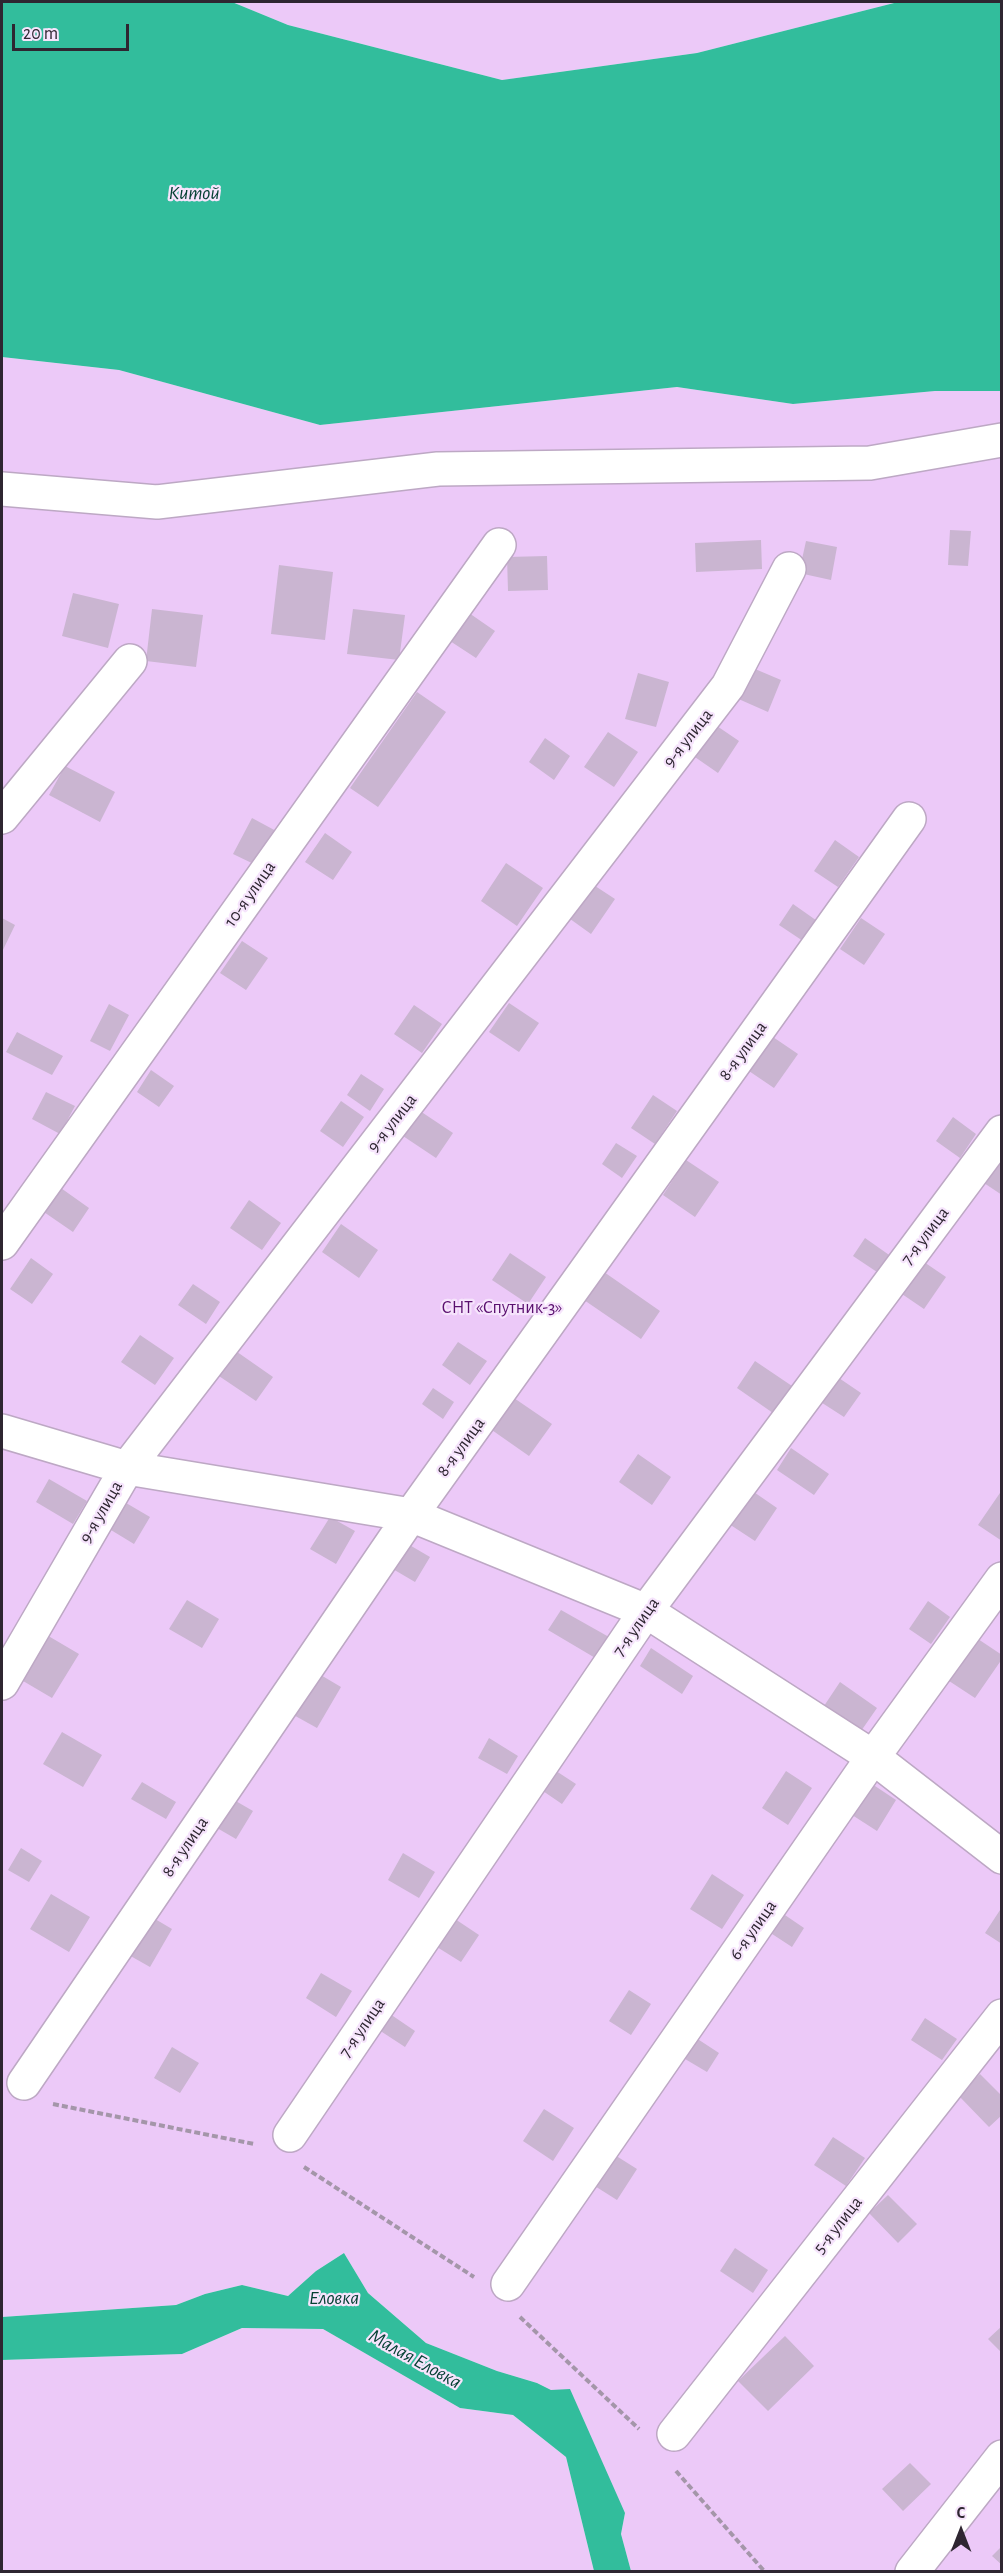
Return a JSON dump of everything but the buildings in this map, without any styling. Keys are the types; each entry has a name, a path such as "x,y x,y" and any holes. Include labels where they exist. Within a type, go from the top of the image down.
{"street":[{"path":"2,489 158,502 438,469 870,463 1002,440"},
{"name":"10-я улица","path":"2,1243 499,545"},
{"name":"9-я улица","path":"2,1683 127,1468 728,686 789,569"},
{"path":"2,817 130,661"},
{"name":"8-я улица","path":"35,2093 411,1515 909,819"},
{"name":"7-я улица","path":"282,2147 646,1611 1002,1132"},
{"path":"2,1431 127,1468 411,1515 646,1611 873,1757 1002,1857"},
{"name":"6-я улица","path":"501,2292 873,1757 1002,1579"},
{"name":"5-я улица","path":"658,2433 1002,2016"},
{"path":"912,2571 1002,2457"}],"path":[{"path":"35,2093 282,2147 501,2292 658,2433"},
{"path":"673,2467 765,2571"}],"green space":[{"path":"232,2 898,2 697,53 502,80 288,25"},
{"name":"СНТ «Спутник-3»","path":"2,357 119,370 320,425 677,387 793,404 935,391 1001,391 1001,2571 631,2571 621,2534 625,2513 551,2390 426,2343 368,2293 344,2253 316,2271 288,2296 242,2285 205,2294 176,2305 2,2317"},
{"path":"242,2328 323,2329 460,2408 513,2415 566,2457 594,2571 2,2572 2,2360 182,2354"}],"water":[{"name":"Китой","path":"2,2 232,2 288,25 502,80 697,53 898,2 1001,2 1001,391 935,391 793,404 677,387 320,425 119,370 2,357"},
{"name":"Еловка","path":"344,2253 368,2293 426,2343 551,2390 570,2389 625,2513 621,2534 631,2571 594,2571 566,2457 513,2415 460,2408 323,2329 242,2328 182,2354 2,2360 2,2317 176,2305 205,2294 242,2285 288,2296 316,2271"}],"water label":[{"name":"Малая Еловка","path":"415,2359"}]}
